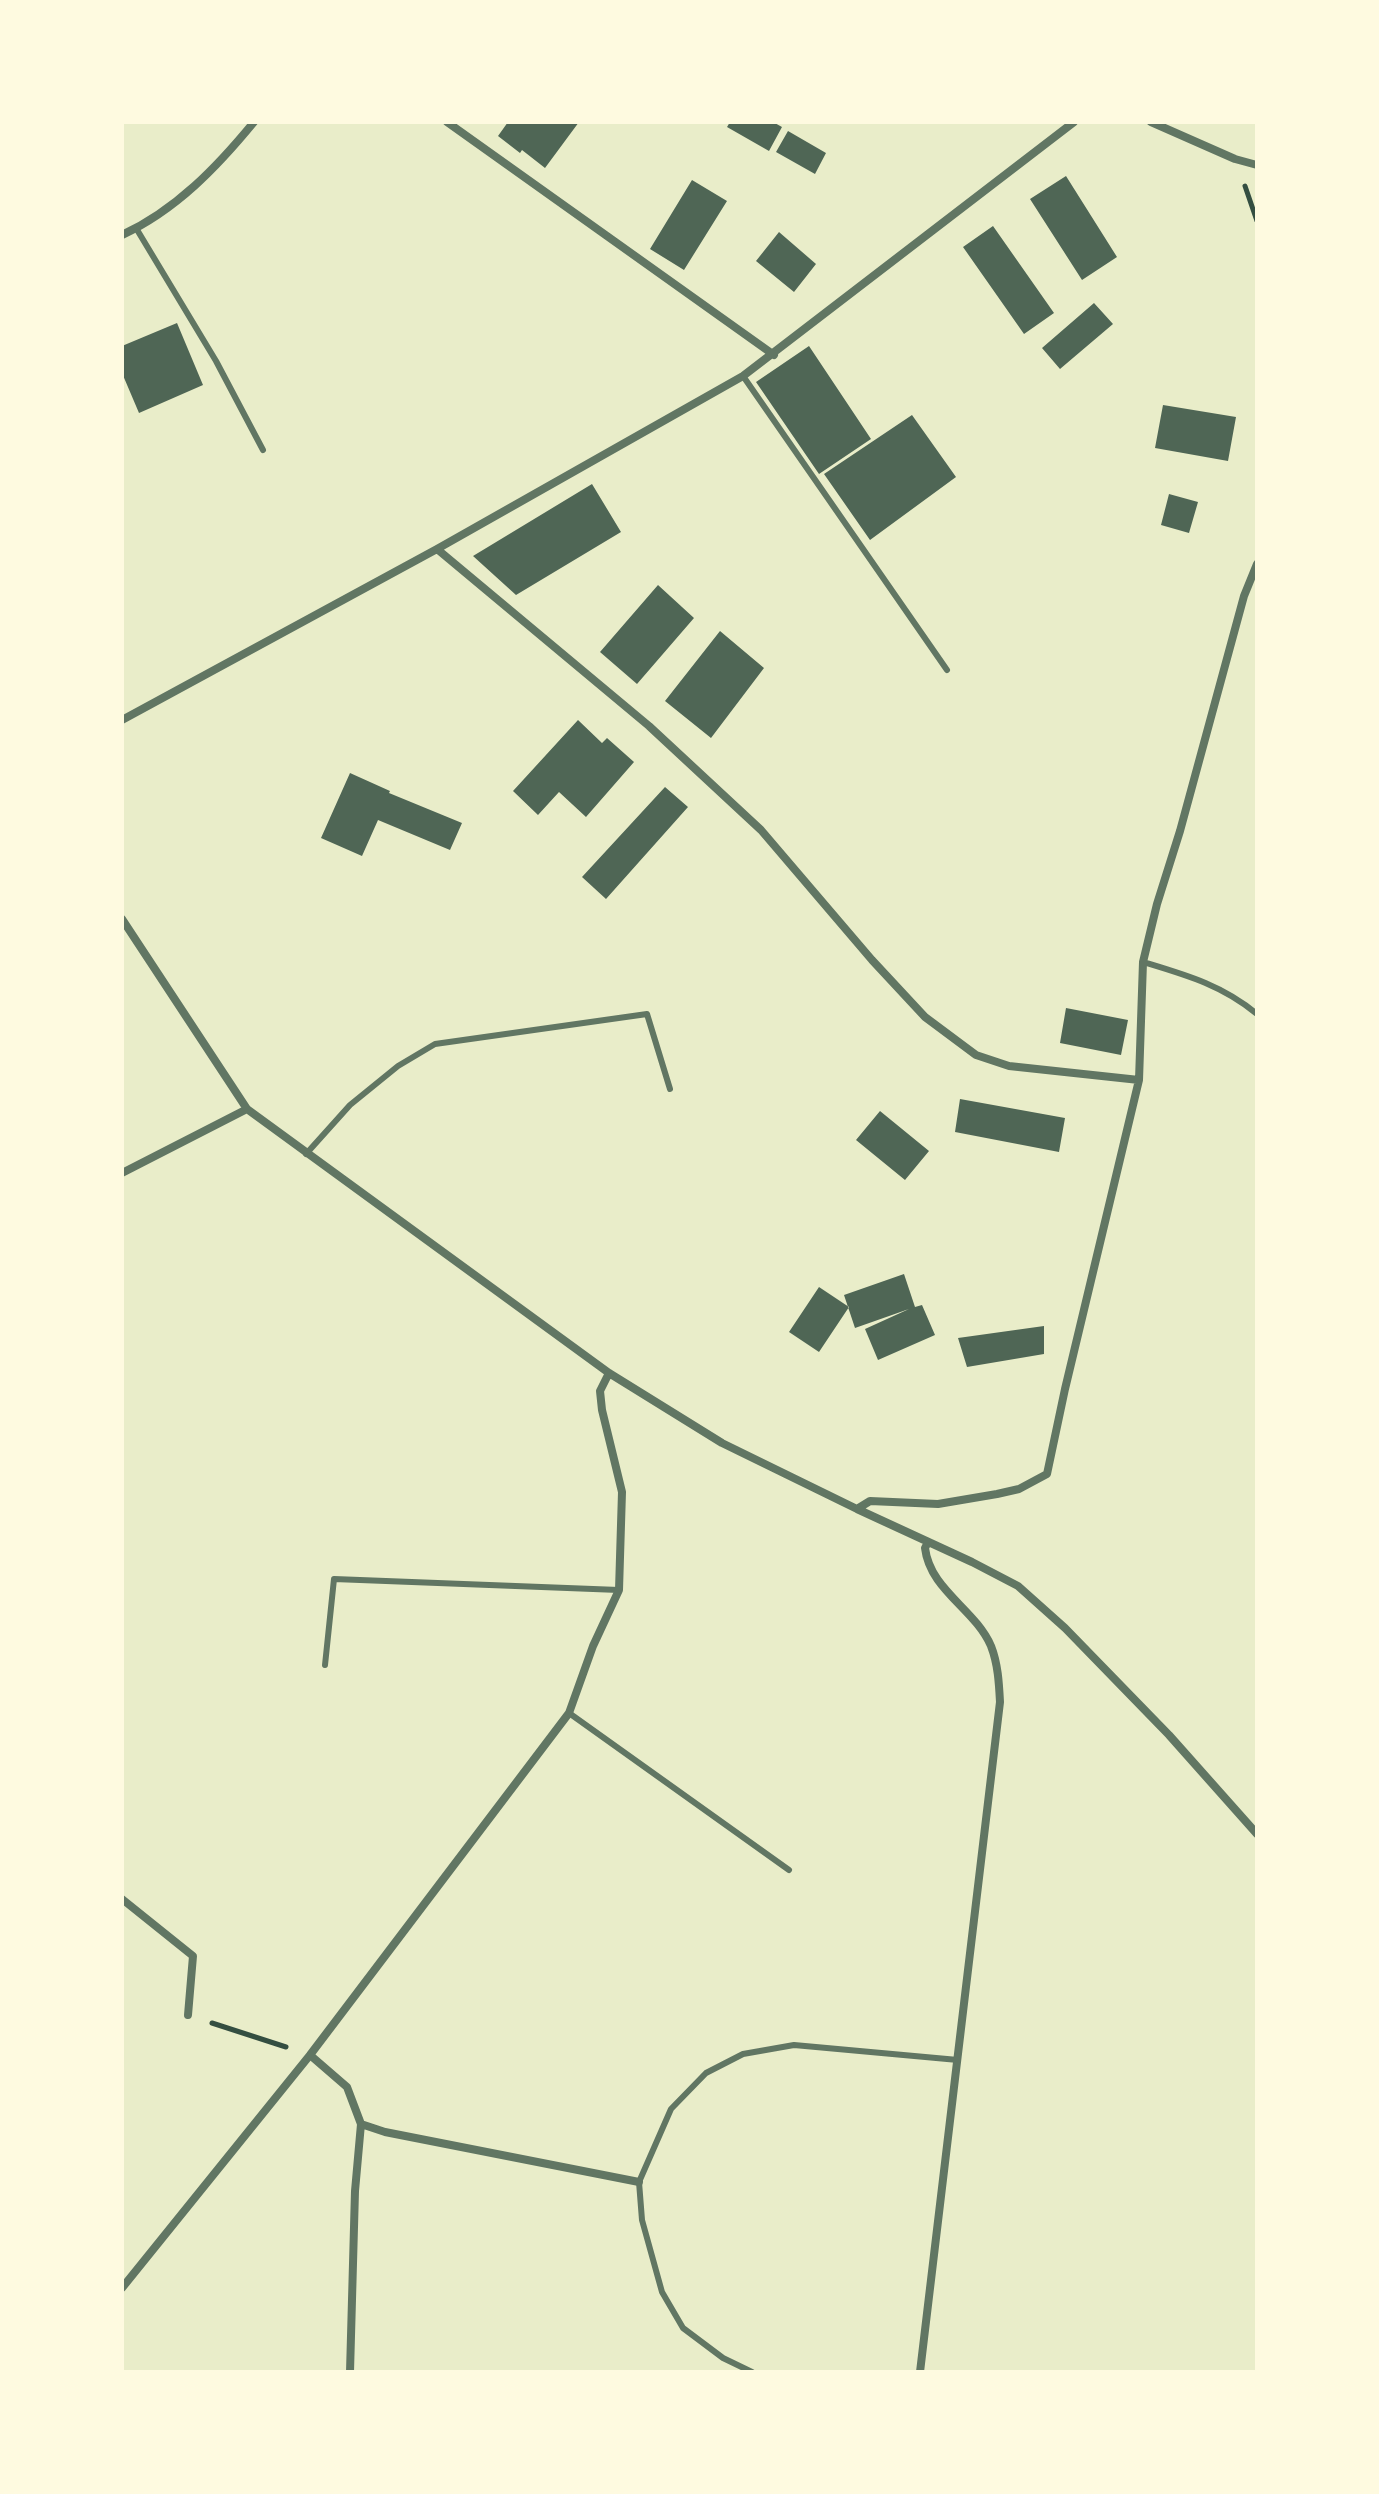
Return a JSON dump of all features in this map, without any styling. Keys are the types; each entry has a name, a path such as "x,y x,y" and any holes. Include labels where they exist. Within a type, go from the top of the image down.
{"street":[{"path":"122,235 186,193 218,164 254,122"},
{"path":"447,122 774,355"},
{"path":"122,720 437,549 743,376 1074,122"},
{"path":"1151,122 1235,159 1257,165"},
{"path":"437,549 649,726 761,830 925,1017 976,1055 1009,1066 1139,1080"},
{"path":"857,1509 870,1501 938,1504 997,1494 1019,1489 1047,1474 1139,1080 1143,962 1244,596 1257,564"},
{"path":"122,919 247,1109 609,1373 722,1443 1018,1586 1065,1628 1169,1735 1257,1834"},
{"path":"122,1173 247,1109"},
{"path":"122,2288 310,2055 569,1713 593,1646 619,1590 622,1492 600,1391 609,1373"},
{"path":"920,2372 1000,1702 998,1671 990,1645 978,1625 931,1570 925,1548 928,1542"},
{"path":"122,1899 193,1956 188,2015"},
{"path":"310,2055 347,2087 361,2124 355,2191 350,2372"},
{"path":"361,2124 385,2132 639,2182"}],"lane":[{"path":"136,228 216,361 263,450"},
{"path":"743,376 947,670"},
{"path":"1143,962 1196,978 1237,997 1257,1014"},
{"path":"306,1154 350,1105 398,1066 435,1044 647,1014 670,1089"},
{"path":"325,1665 334,1579 619,1590"},
{"path":"569,1713 789,1870"},
{"path":"752,2372 723,2358 683,2328 662,2292 642,2220 639,2182 671,2109 706,2073 743,2054 794,2045 958,2060"}],"path":[{"path":"188,2015 310,2055"}],"building":[{"path":"508,122 579,122 545,168 498,136"},
{"path":"730,122 773,122 782,127 769,151 727,127"},
{"path":"788,131 826,153 815,174 776,152"},
{"path":"1066,176 1117,257 1082,280 1030,199"},
{"path":"692,180 727,201 684,270 650,249"},
{"path":"993,226 1054,313 1024,334 963,247"},
{"path":"779,232 816,264 794,292 756,261"},
{"path":"1094,303 1113,324 1060,369 1042,348"},
{"path":"177,323 203,385 139,413 122,373 122,346"},
{"path":"809,346 871,439 819,474 756,382"},
{"path":"1163,405 1236,417 1228,461 1155,448"},
{"path":"912,415 956,477 870,540 824,474"},
{"path":"592,484 621,532 516,595 473,556"},
{"path":"1169,494 1198,502 1189,533 1161,525"},
{"path":"658,585 694,618 637,684 600,652"},
{"path":"720,631 764,668 711,738 665,701"},
{"path":"578,720 602,743 607,738 634,762 586,817 559,792 538,815 513,791"},
{"path":"350,773 462,823 450,850 378,820 362,856 321,838"},
{"path":"665,787 688,807 606,899 582,877"},
{"path":"1066,1008 1128,1020 1121,1055 1060,1043"},
{"path":"960,1099 1065,1118 1059,1152 955,1132"},
{"path":"880,1111 929,1151 905,1180 856,1140"},
{"path":"904,1274 915,1307 922,1305 935,1335 878,1360 865,1329 909,1309 855,1328 844,1295"},
{"path":"819,1287 849,1307 819,1352 789,1332"},
{"path":"1044,1326 1044,1354 967,1367 958,1338"}]}
